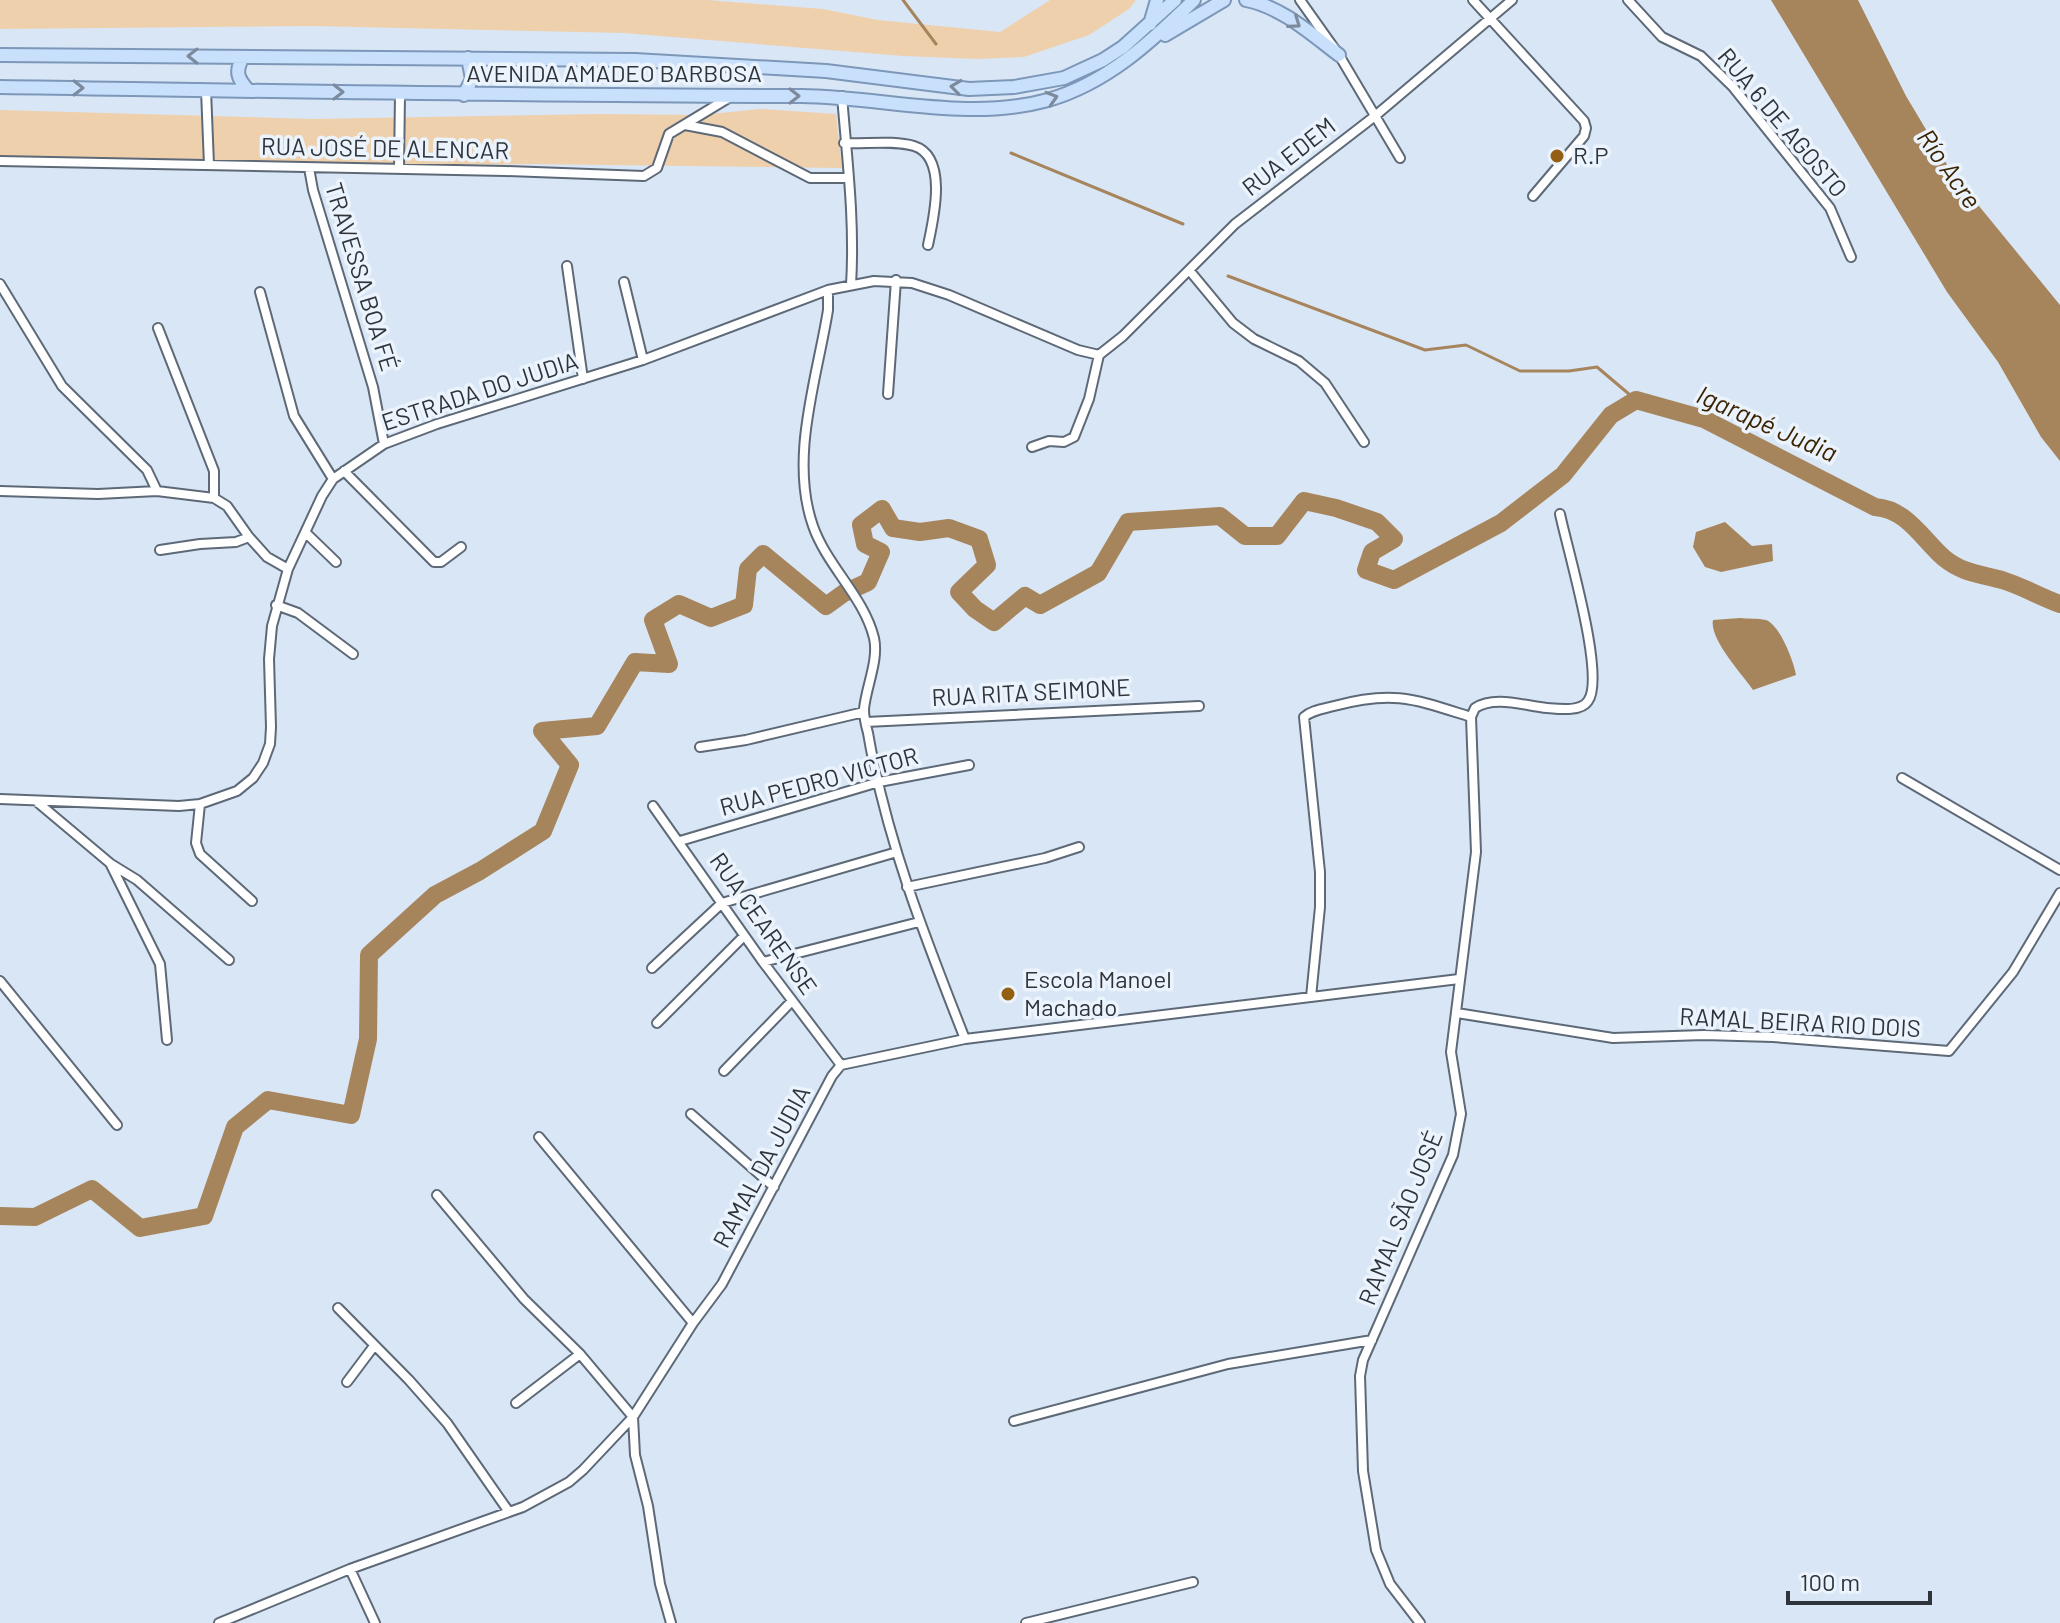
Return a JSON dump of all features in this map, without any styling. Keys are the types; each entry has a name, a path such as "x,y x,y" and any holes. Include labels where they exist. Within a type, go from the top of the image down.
{"main road":[{"path":"1150,24 1157,0"},
{"name":"AVENIDA AMADEO BARBOSA","path":"0,55 635,60 826,71 969,89 1014,87 1064,78 1078,72 1123,47 1175,0"},
{"name":"AVENIDA AMADEO BARBOSA","path":"0,87 464,95 842,96 951,109 982,109 1031,104 1086,85 1127,61 1194,0"},
{"path":"1151,42 1224,0"},
{"path":"1246,0 1278,12 1339,55"},
{"path":"243,57 237,68 237,76 248,90"},
{"path":"464,95 472,79 468,58"}],"street":[{"path":"1300,0 1339,55 1400,158"},
{"path":"1473,0 1578,113 1586,128 1584,136 1533,196"},
{"name":"RUA EDEM","path":"1099,355 1123,336 1235,224 1375,116 1512,0"},
{"name":"RUA 6 DE AGOSTO","path":"1628,0 1662,37 1701,56 1733,87 1830,208 1851,257"},
{"path":"206,90 209,165"},
{"path":"399,168 400,94"},
{"name":"RUA JOSÉ DE ALENCAR","path":"0,161 644,176 657,168 669,134 731,96"},
{"path":"842,96 853,214 851,285"},
{"path":"685,125 722,132 810,178 849,178"},
{"path":"844,143 915,146 927,156 932,166 936,196 928,245"},
{"name":"TRAVESSA BOA FÉ","path":"309,168 373,387 384,444"},
{"path":"567,266 583,379"},
{"path":"1189,270 1233,323 1254,339 1299,361 1325,383 1364,442"},
{"path":"888,394 896,280"},
{"path":"965,1039 907,887 879,782 865,717 875,647 865,616 825,552 813,524 804,466 828,310 828,290 896,280 949,295 1069,347 1099,355 1089,399 1074,437 1064,442 1049,441 1032,447"},
{"path":"624,282 643,360"},
{"path":"0,284 62,386 147,470 157,491"},
{"name":"ESTRADA DO JUDIA","path":"0,799 166,806 200,804 237,791 253,778 270,744 269,659 276,605 288,569 333,479 384,444 437,424 643,360 828,290"},
{"path":"260,292 294,416 333,479"},
{"path":"158,328 214,471 214,498"},
{"path":"344,471 434,562 441,562 461,547"},
{"path":"0,491 98,494 157,491 214,498 227,506 267,557 288,569"},
{"path":"1311,997 1320,907 1320,872 1304,722 1307,714 1391,696 1418,700 1471,717 1475,708 1494,702 1581,708 1593,692 1594,680 1586,624 1560,514"},
{"path":"306,533 336,562"},
{"path":"160,550 236,542 249,537"},
{"path":"276,605 298,613 353,654"},
{"name":"RUA RITA SEIMONE","path":"865,717 1199,706"},
{"path":"700,747 865,717"},
{"name":"RAMAL SÃO JOSÉ","path":"1420,1623 1390,1584 1376,1550 1363,1471 1360,1376 1363,1360 1453,1155 1461,1114 1451,1052 1476,852 1471,717"},
{"name":"RUA PEDRO VICTOR","path":"680,841 879,782 969,765"},
{"path":"1902,778 2060,870"},
{"path":"35,801 111,864 137,880 229,960"},
{"path":"200,804 196,843 200,854 252,901"},
{"name":"RUA CEARENSE","path":"653,806 744,936 841,1065"},
{"path":"907,887 1045,858 1079,847"},
{"path":"652,968 722,903 897,852"},
{"path":"111,864 160,964 167,1040"},
{"name":"RAMAL BEIRA RIO DOIS","path":"1457,1013 1613,1038 1759,1037 1949,1051 2013,972 2060,893"},
{"path":"763,962 919,922"},
{"path":"657,1023 744,936"},
{"path":"841,1065 965,1039 1459,979"},
{"path":"0,981 117,1125"},
{"path":"724,1071 792,1001"},
{"name":"RAMAL DA JUDIA","path":"219,1623 350,1569 509,1512 543,1498 569,1482 633,1417 693,1323 722,1284 832,1076 841,1065"},
{"path":"691,1114 774,1187"},
{"path":"539,1137 650,1275 693,1323"},
{"path":"437,1195 524,1299 580,1354 633,1417 635,1455 648,1506 660,1584 671,1623"},
{"path":"338,1308 447,1423 509,1512"},
{"path":"1014,1421 1228,1364 1372,1340"},
{"path":"347,1382 374,1346"},
{"path":"516,1403 580,1354"},
{"path":"350,1569 375,1623"},
{"path":"1026,1623 1193,1582"}],"shaded area":[{"path":"0,0 707,0 823,9 878,20 1000,32 1050,0 1136,0 1129,9 1089,35 1024,57 977,59 903,56 624,33 314,26 0,29"},
{"path":"761,109 836,114 842,168 420,165 0,156 0,110 314,119 700,115"}],"water":[{"name":"Río Acre","path":"1771,0 1858,0 1906,96 1952,173 2060,305 2060,461 2041,437 1998,362 1947,292"},
{"path":"1725,522 1752,546 1772,544 1773,561 1721,572 1705,567 1693,547 1696,532"},
{"path":"1763,619 1771,623 1786,644 1796,675 1753,690 1721,646 1713,628 1713,620"}],"waterway":[{"path":"903,0 936,44"},
{"path":"1011,153 1183,224"},
{"path":"1228,276 1425,350 1466,345 1520,371 1569,371 1597,367 1636,400"},
{"name":"Igarapé Judia","path":"0,1216 35,1217 92,1189 140,1228 204,1216 235,1127 268,1100 351,1115 368,1039 369,955 435,895 543,831 570,765 542,731 597,726 635,662 669,664 653,620 679,604 711,618 744,605 748,569 763,554 826,606 868,582 881,552 865,544 861,525 882,509 893,528 920,532 949,528 979,539 987,565 959,592 975,609 994,622 1025,596 1040,605 1098,573 1128,522 1220,516 1245,536 1277,536 1304,501 1377,522 1394,539 1372,552 1366,570 1394,580 1501,523 1563,475 1611,415 1636,400 1704,419 1875,507 1896,513 1914,526 1944,558 1958,567 2009,582 2060,604"}],"place":[{"name":"R.P","path":"1557,156"},
{"name":"Escola Manoel Machado","path":"1008,994"}]}
